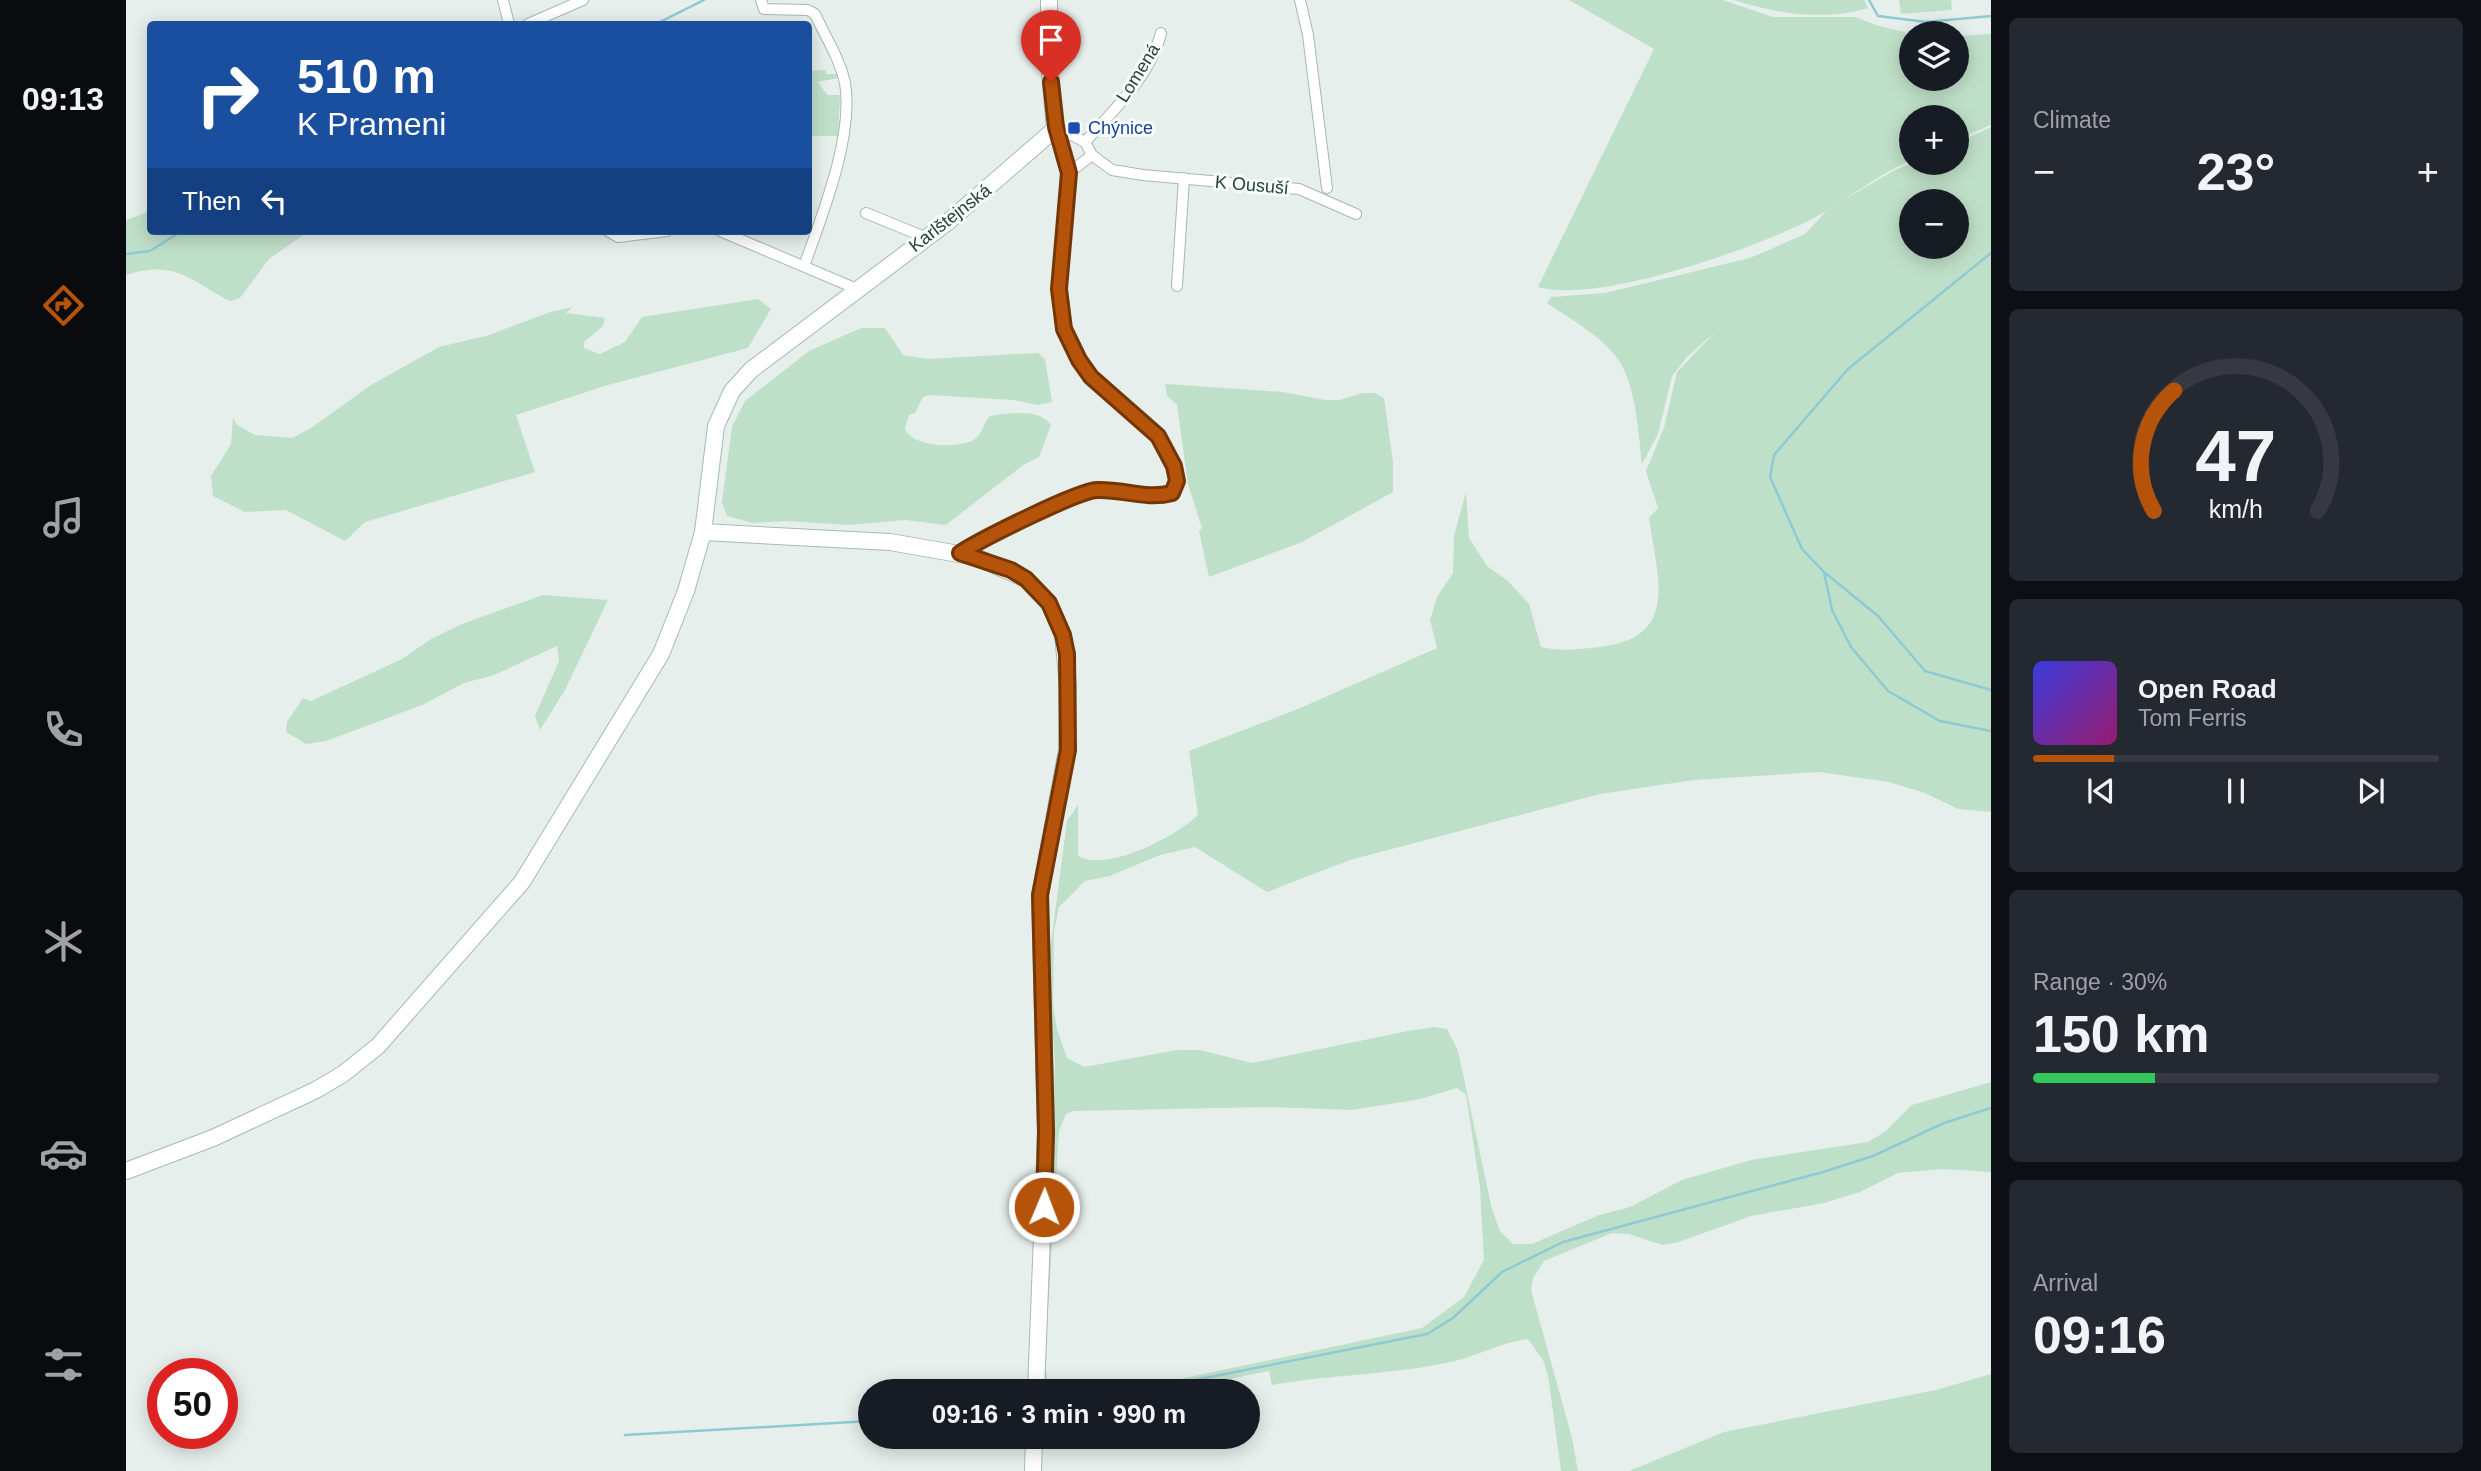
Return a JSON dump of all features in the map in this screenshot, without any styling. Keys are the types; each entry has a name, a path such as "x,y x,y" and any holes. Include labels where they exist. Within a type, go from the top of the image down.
{"main road":[{"path":"1049,0 1049,60 1056,127"},
{"name":"Karlštejnská","path":"126,1171 213,1138 317,1090 343,1074 377,1046 522,882 661,654 686,591 703,532 713,437 726,403 739,382 776,349 927,238 1043,141 1056,127"},
{"path":"703,532 890,542 960,553 1011,570 1026,579 1049,603 1063,635 1067,654 1068,750 1040,895 1046,1132 1036,1379"},
{"path":"1033,1471 1034,1449"}],"street":[{"path":"503,0 508,21"},
{"path":"535,21 583,0"},
{"path":"761,0 764,9 808,10 815,13 845,85 842,138 831,192 804,266"},
{"path":"1300,0 1310,49 1327,188"},
{"name":"Lomená","path":"1085,142 1138,78 1158,44 1161,33"},
{"path":"1056,127 1085,142 1092,155 1069,173"},
{"path":"960,553 979,541 1094,490 1136,496 1162,496 1172,493 1177,481 1170,457 1158,436 1091,377 1079,360 1064,329 1059,289 1069,173 1056,127"},
{"name":"K Ousuší","path":"1092,155 1112,170 1299,189 1356,214"},
{"path":"1177,286 1184,178"},
{"path":"866,213 927,238"},
{"path":"615,235 634,235"},
{"path":"730,235 857,289"}],"green space":[{"path":"1569,0 1723,0 1773,17 1856,17 1899,31 1899,91 1969,91 1969,35 1991,34 1991,125 1969,134 1969,105 1899,105 1899,166 1810,220 1715,258 1636,281 1598,288 1565,290 1538,287 1654,49"},
{"path":"1734,0 1864,0 1868,8 1835,14 1801,14"},
{"path":"1899,0 1951,0 1952,10 1901,14"},
{"path":"826,70 826,74 837,74 838,78 818,82 827,95 840,95 838,136 812,136 812,71"},
{"path":"1991,127 1991,812 1958,809 1925,793 1889,782 1819,772 1694,780 1600,794 1350,860 1267,892 1195,847 1160,855 1110,876 1085,881 1059,907 1054,931 1053,1004 1057,1029 1067,1058 1084,1067 1177,1050 1200,1050 1252,1063 1408,1031 1434,1027 1447,1029 1458,1051 1492,1209 1500,1231 1513,1244 1532,1244 1599,1215 1630,1207 1682,1180 1751,1160 1868,1142 1886,1131 1912,1105 1991,1082 1991,1172 1941,1169 1898,1173 1860,1192 1824,1203 1751,1216 1679,1242 1662,1245 1629,1234 1612,1233 1544,1261 1533,1278 1531,1290 1572,1438 1578,1471 1561,1471 1548,1375 1543,1360 1528,1339 1432,1366 1272,1385 1269,1371 1230,1379 1180,1379 1422,1328 1464,1297 1484,1260 1480,1187 1466,1095 1457,1088 1420,1099 1352,1110 1267,1107 1073,1111 1066,1114 1059,1131 1045,1357 1047,1379 1043,1379 1055,1064 1050,951 1067,821 1078,805 1078,856 1090,860 1106,860 1141,850 1174,833 1198,815 1189,751 1298,709 1437,648 1430,620 1437,597 1453,573 1454,536 1466,492 1469,538 1487,566 1508,581 1529,604 1541,647 1562,650 1600,647 1626,641 1643,631 1653,617 1658,601 1656,562 1649,518 1658,508 1646,471 1664,428 1677,372 1716,331 1687,357 1672,376 1658,434 1642,464 1634,400 1621,364 1598,338 1547,303 1551,297 1605,293 1750,258 1805,234 1827,210 1899,168 1899,175 1969,175 1969,137"},
{"path":"147,212 147,235 303,235 269,259 240,298 230,301 182,274 171,271 143,271 126,275 126,220"},
{"path":"758,299 771,309 748,348 608,385 516,415 535,472 365,522 345,541 286,510 245,512 213,496 211,476 231,444 233,418 237,425 255,435 292,438 311,428 371,385 439,347 486,336 550,312 573,307 566,313 605,318 603,326 584,342 584,348 600,354 625,342 642,317"},
{"path":"861,328 885,328 903,355 928,359 1038,353 1045,359 1052,402 1038,405 1013,400 929,395 923,397 915,413 909,415 905,428 916,440 926,443 959,444 975,439 990,416 1031,414 1039,416 1051,425 1039,457 1023,465 946,525 905,520 848,525 787,521 753,523 727,516 722,502 732,427 745,401 809,351"},
{"path":"1165,384 1283,392 1325,400 1375,393 1384,398 1393,462 1393,492 1302,542 1209,577 1199,531 1202,528 1188,484 1177,405 1167,396"},
{"path":"543,595 608,600 565,690 540,730 535,716 559,661 557,646 494,675 464,683 422,705 326,741 306,744 286,732 287,722 303,698 311,701 402,659 431,639 462,624"},
{"path":"1991,1374 1991,1471 1629,1471 1724,1432 1936,1390"}],"waterway":[{"path":"662,21 704,0"},
{"path":"1869,0 1878,16 1926,22 1991,16"},
{"path":"126,254 150,251 176,235"},
{"path":"1991,253 1848,369 1774,455 1770,477 1802,549 1824,572 1832,610 1851,647 1888,691 1940,721 1991,731"},
{"path":"1824,572 1878,616 1925,671 1991,690"},
{"path":"1200,1379 1427,1334 1453,1318 1502,1272 1563,1242 1823,1172 1873,1156 1944,1123 1991,1108"},
{"path":"625,1435 858,1422"}],"place":[{"name":"Chýnice","path":"1074,128"}],"route":[{"path":"1044,1207 1046,1132 1040,895 1048,847 1062,794 1068,750 1067,654 1063,635 1049,603 1026,579 1011,570 960,553 979,541 1094,490 1136,496 1162,496 1172,493 1177,481 1174,466 1158,436 1128,406 1091,377 1069,343 1064,329 1059,289 1069,173 1056,127 1051,82"}]}
